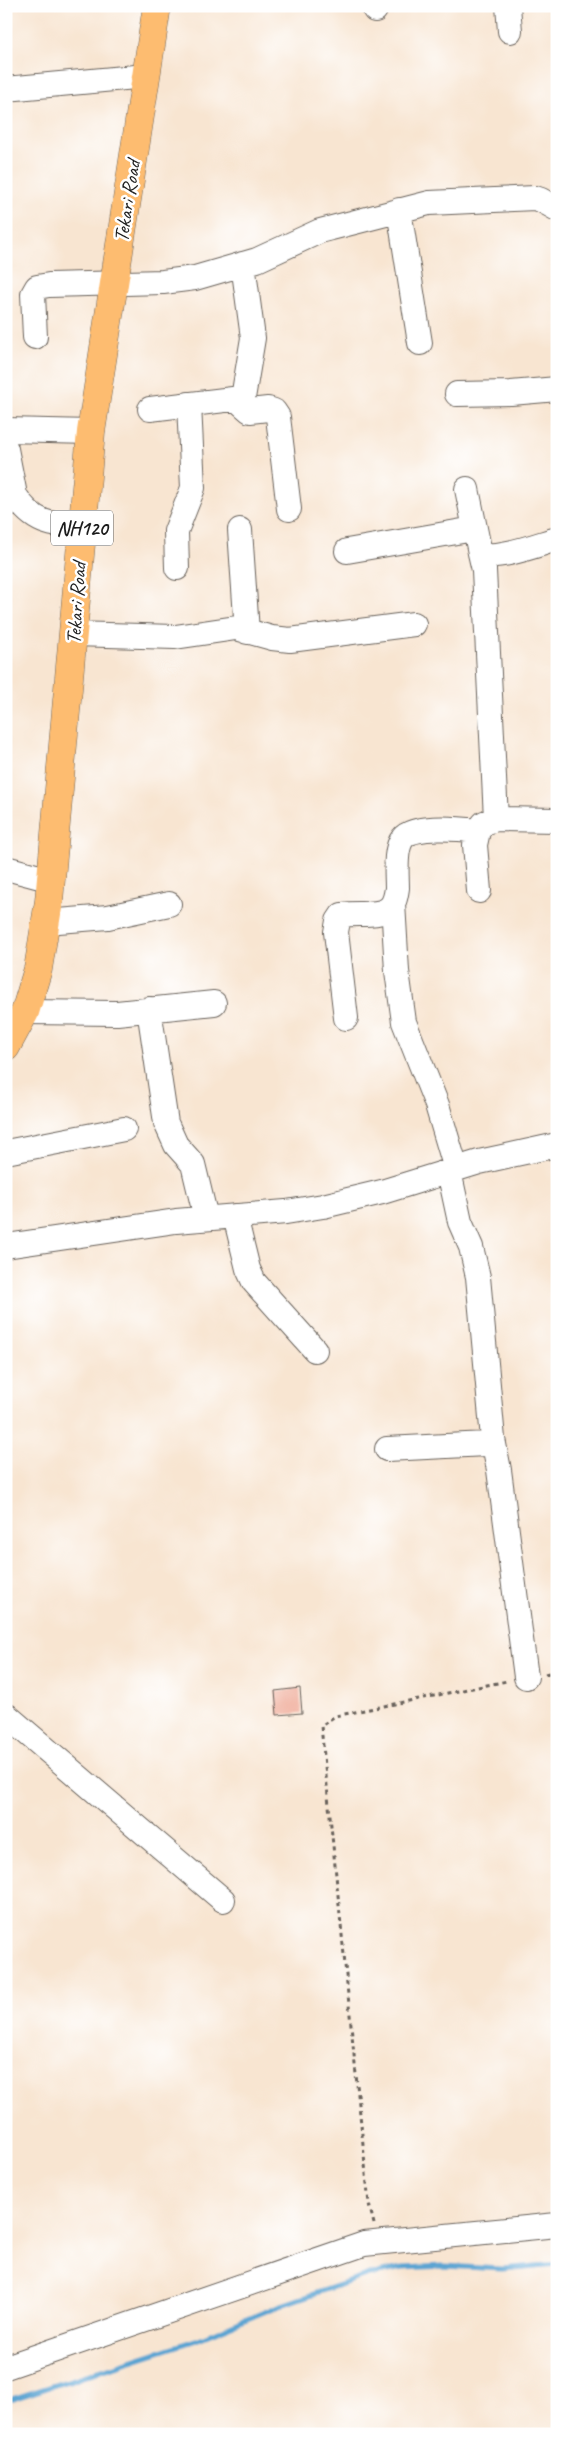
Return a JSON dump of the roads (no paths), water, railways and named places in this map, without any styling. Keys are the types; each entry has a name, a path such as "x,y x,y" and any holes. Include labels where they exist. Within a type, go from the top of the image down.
{"highway":[{"name":"Tekari Road","path":"6,1046 25,1012 38,969 46,922 74,634 91,432 157,6"}],"street":[{"path":"508,6 510,31"},
{"path":"6,89 146,76"},
{"path":"35,337 33,294 37,287 195,278 244,264 320,231 429,203 534,198 557,209"},
{"path":"399,210 420,343"},
{"path":"244,264 253,338 241,398 245,409 250,411 268,409 274,411 278,416 289,509"},
{"path":"457,394 557,389"},
{"path":"150,409 241,398"},
{"path":"177,568 176,531 193,488 189,404"},
{"path":"6,430 44,429 91,432"},
{"path":"6,449 15,495 19,501 43,522 82,527"},
{"path":"468,489 474,530 484,570 487,825 475,845 479,891"},
{"path":"240,530 247,632"},
{"path":"347,550 474,530"},
{"path":"480,552 486,556 507,553 557,539"},
{"path":"74,634 175,638 228,628 290,640 414,624"},
{"path":"346,1018 336,932 338,921 342,915 380,912 388,909 393,903 396,895 399,846 402,838 408,833 449,828 557,820"},
{"path":"6,868 51,880"},
{"path":"393,903 397,970 404,1022 437,1105 453,1170 460,1222 471,1247 478,1276 493,1439 499,1470 526,1677"},
{"path":"46,922 116,916 169,904"},
{"path":"25,1012 117,1013 214,1003"},
{"path":"149,1009 166,1123 176,1144 193,1164 206,1218"},
{"path":"6,1152 124,1129"},
{"path":"6,1246 206,1218 323,1206 382,1192 453,1170 557,1145"},
{"path":"235,1216 248,1268 254,1282 315,1350"},
{"path":"387,1449 486,1444 493,1439"},
{"path":"6,1715 222,1900"},
{"path":"6,2367 364,2244 557,2225"}],"waterway":[{"path":"6,2401 196,2340 281,2305 369,2275 402,2268 444,2266 502,2269 557,2264"}]}
